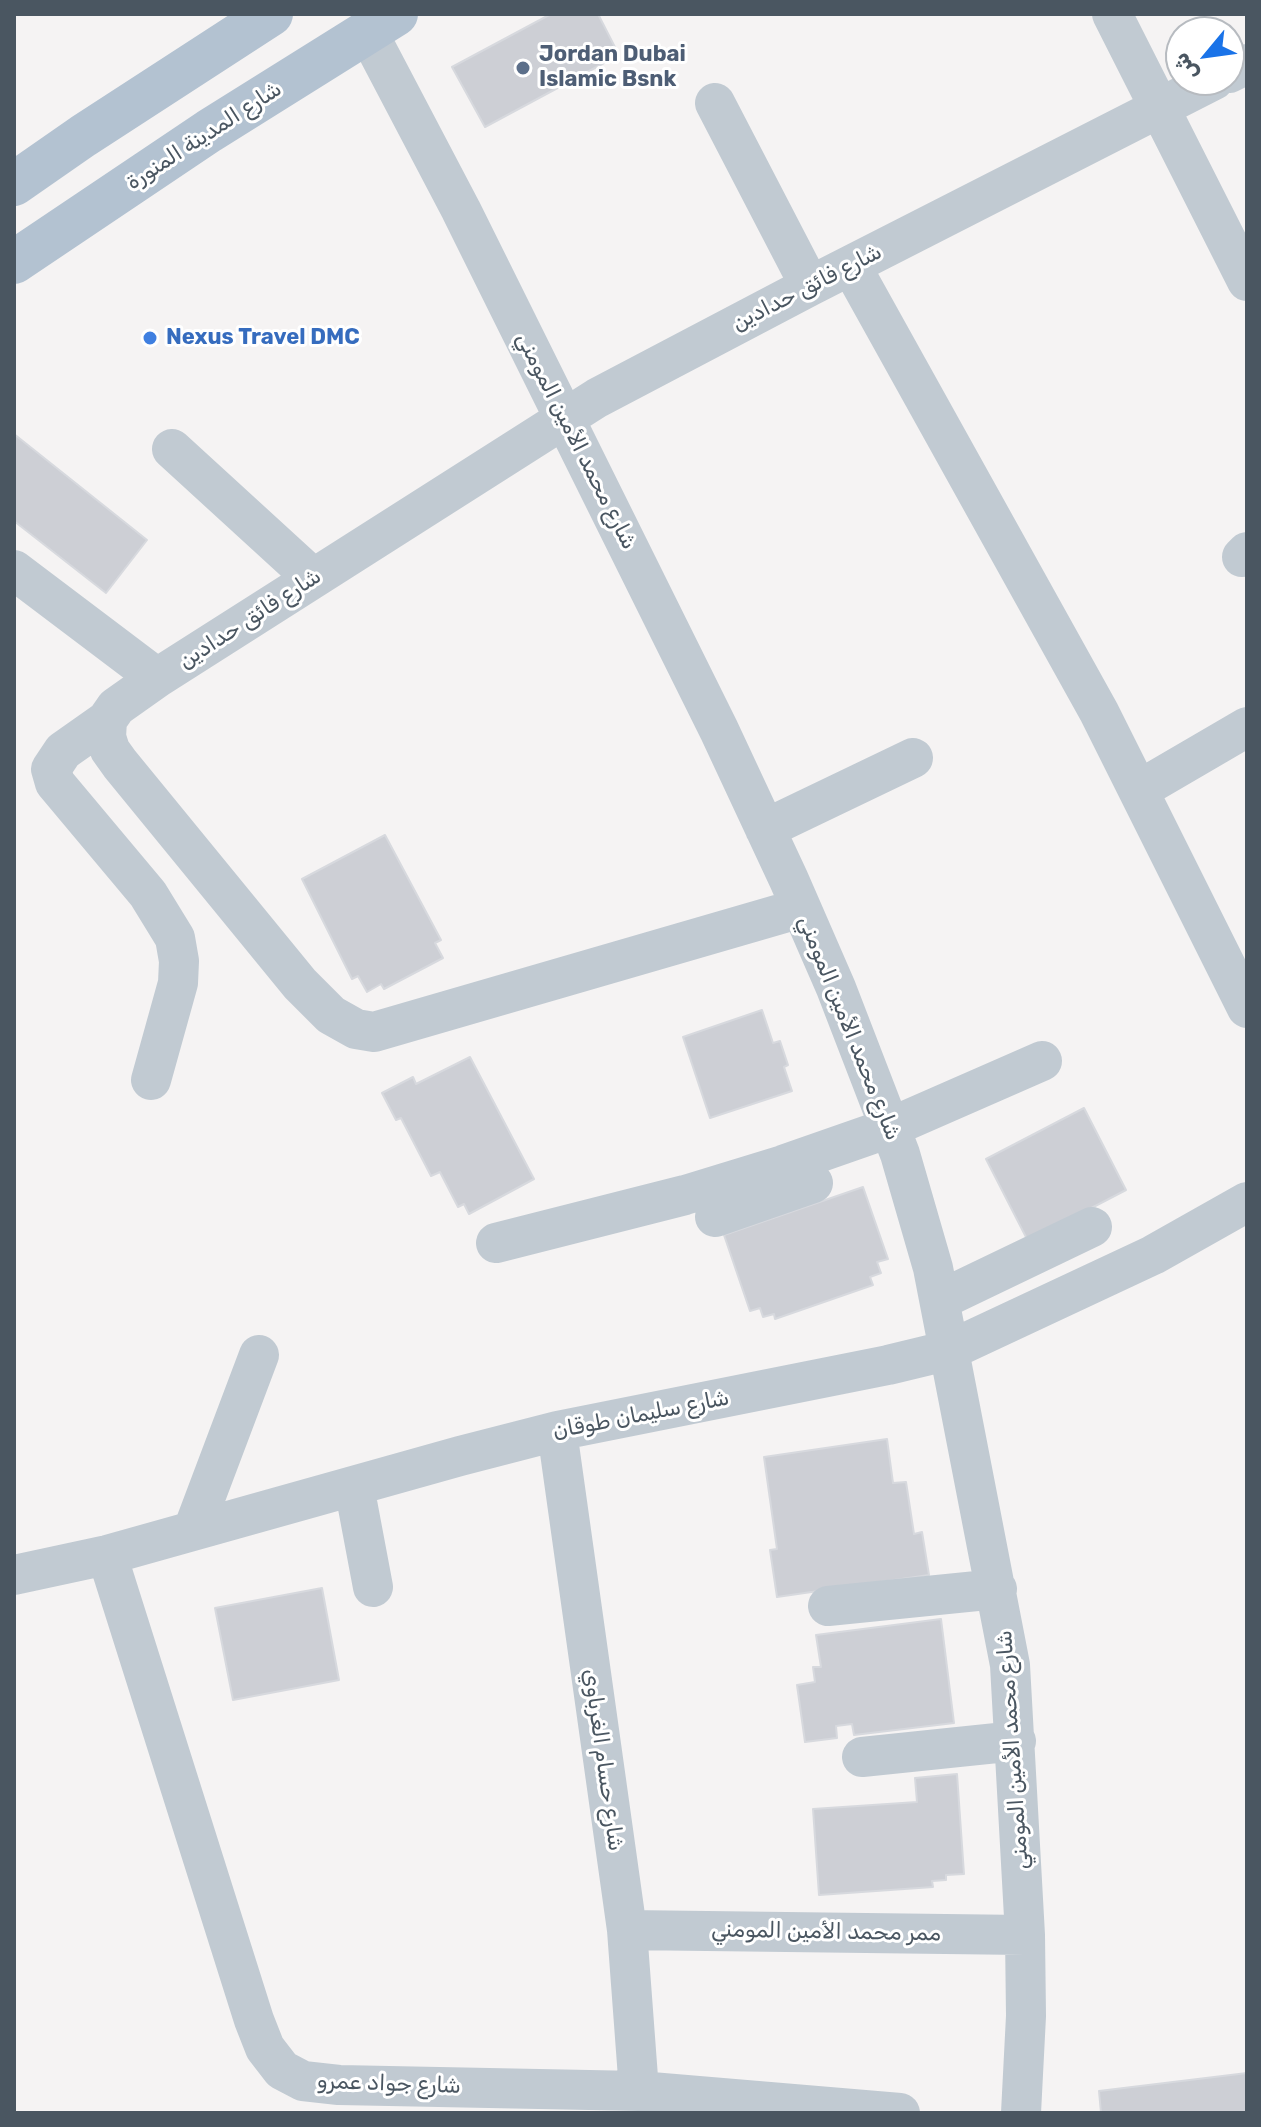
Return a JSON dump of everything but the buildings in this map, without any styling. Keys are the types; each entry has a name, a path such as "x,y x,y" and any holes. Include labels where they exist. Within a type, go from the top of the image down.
{"main road":[{"path":"14,184 269,15"},
{"name":"شارع المدينة المنورة","path":"14,262 209,131 382,23"}],"street":[{"path":"1112,14 1247,281"},
{"name":"شارع محمد الأمين المومني","path":"382,23 461,210 657,602 795,894 836,988 894,1141 933,1268 1010,1665 1025,1935 1026,2016 1021,2113"},
{"name":"شارع فائق حدادين","path":"151,1080 178,983 179,961 175,938 148,894 55,783 51,769 63,751 107,720 116,707 157,678 563,418 810,286 1180,96"},
{"path":"715,103 810,286"},
{"path":"851,266 1099,712 1247,1008"},
{"path":"172,449 313,578"},
{"path":"14,570 157,678"},
{"path":"1099,712 1087,739 1161,886 1189,896"},
{"path":"107,720 106,737 110,750 120,764 300,984 331,1015 356,1029 374,1032 795,894"},
{"path":"1139,790 1247,727"},
{"path":"765,829 913,758"},
{"path":"715,1217 894,1141 1042,1061"},
{"path":"496,1243 685,1195 783,1165 894,1141"},
{"name":"شارع سليمان طوقان","path":"14,1575 107,1555 557,1431 950,1350 1153,1255 1247,1202"},
{"path":"940,1300 1092,1227"},
{"path":"193,1530 259,1355"},
{"name":"شارع حسام الغرباوي","path":"557,1431 627,1930 639,2091"},
{"path":"354,1486 373,1587"},
{"name":"شارع جواد عمرو","path":"107,1555 254,2020 265,2048 282,2070 303,2081 339,2085 639,2091 900,2113"},
{"path":"828,1606 997,1589"},
{"path":"862,1757 1016,1741"},
{"name":"ممر محمد الأمين المومني","path":"627,1930 1025,1935"}],"place":[{"name":"Jordan Dubai Islamic Bsnk","path":"523,68"},
{"name":"Nexus Travel DMC","path":"150,338"}]}
